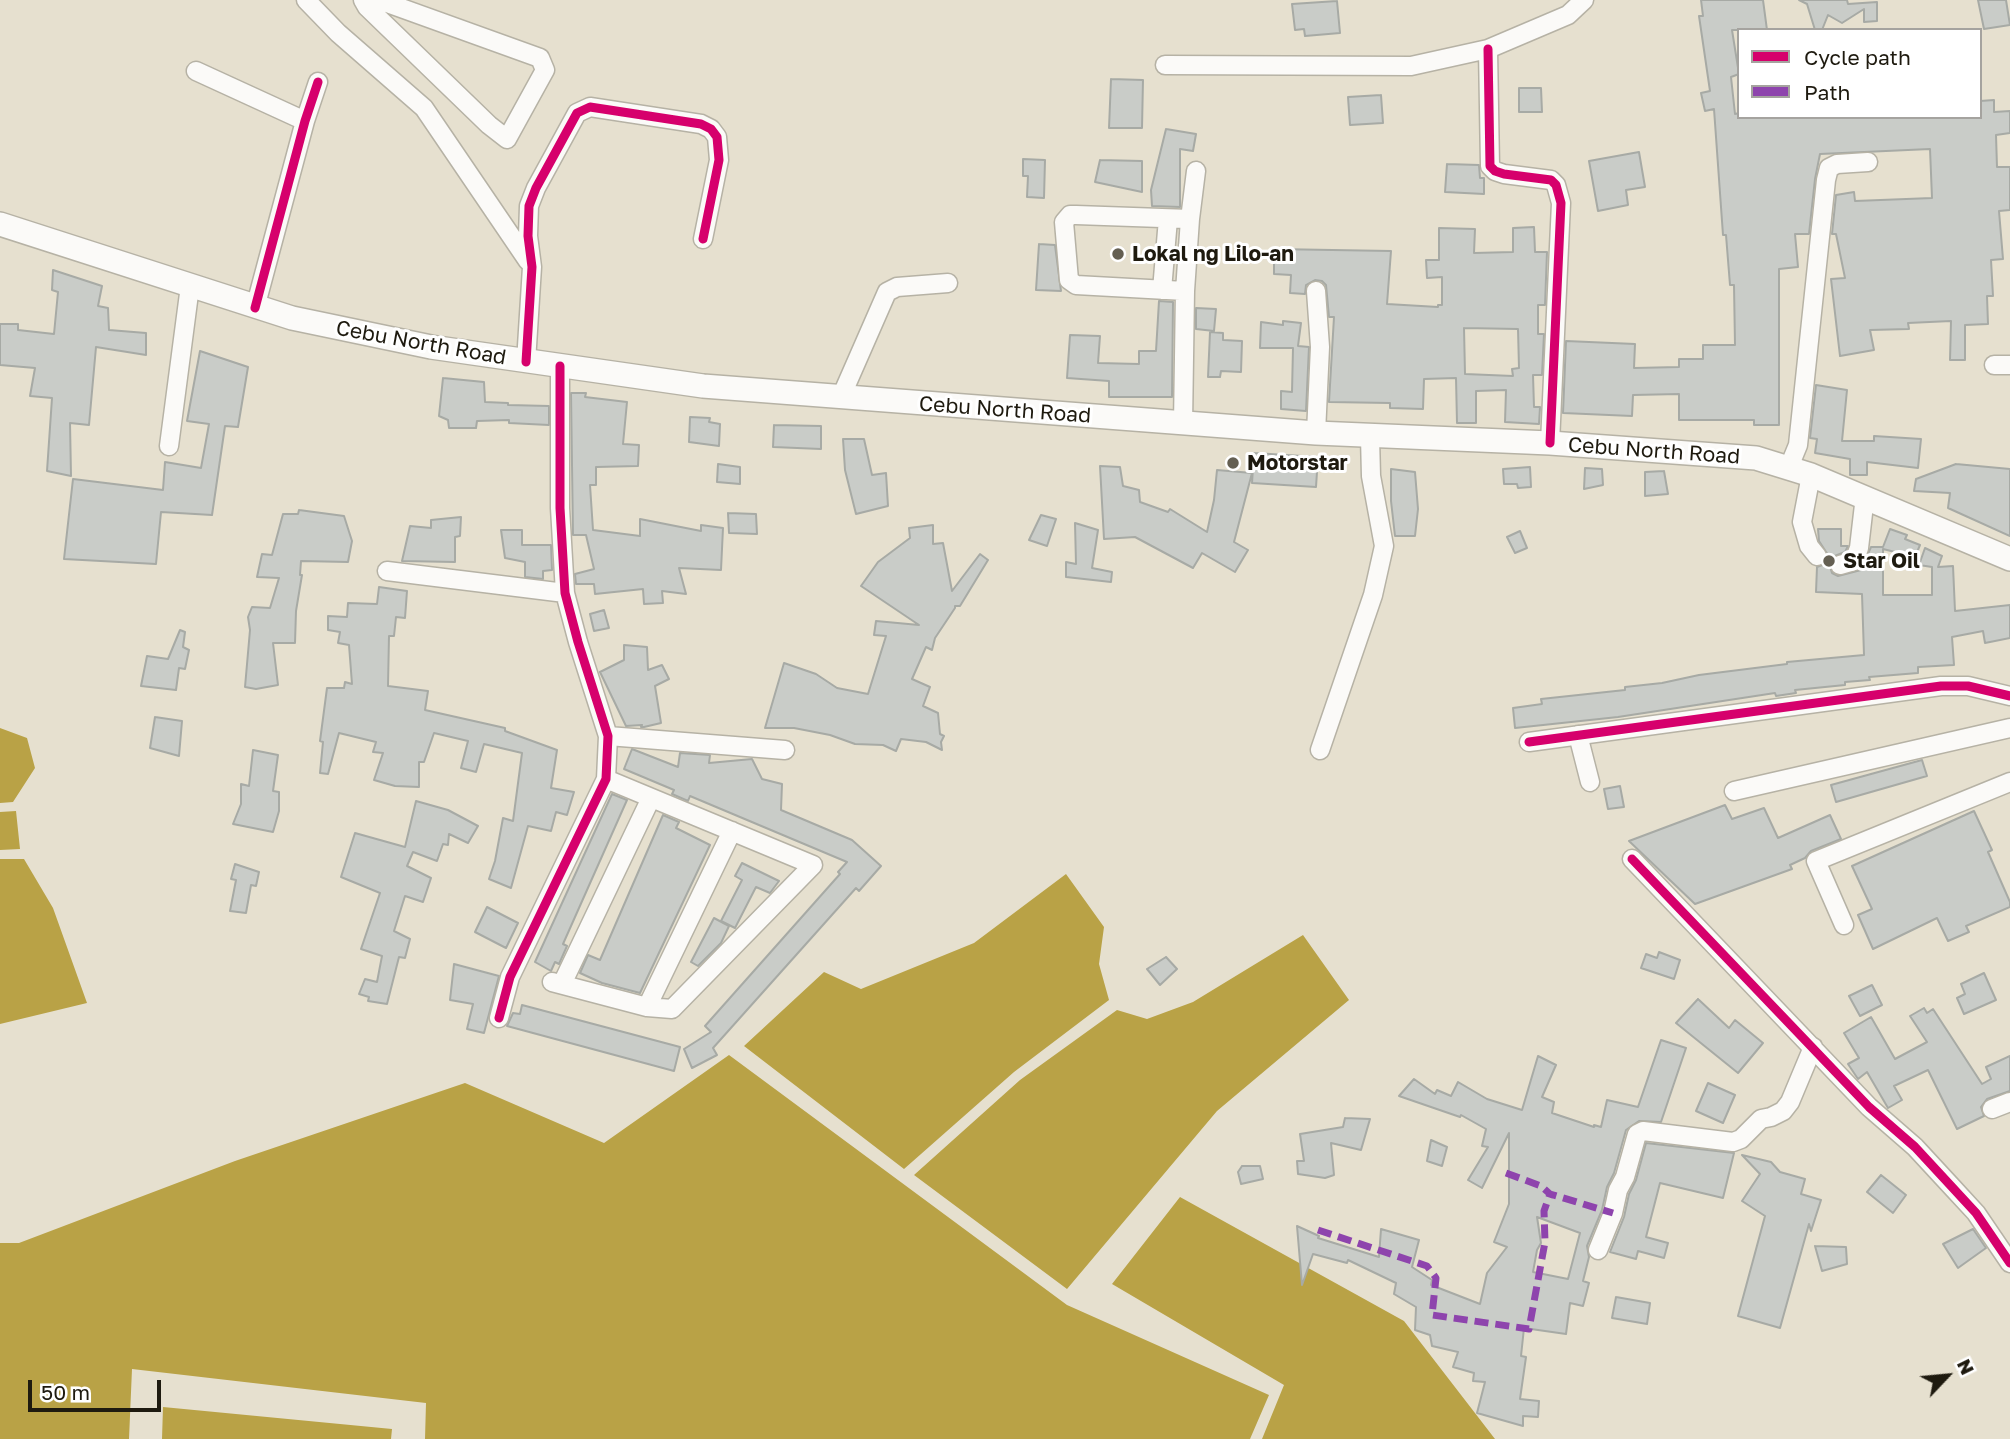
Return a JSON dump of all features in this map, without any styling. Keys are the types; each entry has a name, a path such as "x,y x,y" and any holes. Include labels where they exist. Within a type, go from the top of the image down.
{"main road":[{"name":"Cebu North Road","path":"0,225 292,318 432,347 526,362 726,388 1183,424 1370,437 1550,443 1743,457 1800,471 2010,559"}],"street":[{"path":"306,0 338,33 424,108 532,267"},
{"path":"363,0 367,7 461,98 507,139 545,70 540,58 379,0"},
{"path":"1165,65 1411,66 1488,49 1568,15 1584,0"},
{"path":"1488,49 1490,166 1504,174 1550,180 1556,185 1561,203 1550,443"},
{"path":"196,71 305,121"},
{"path":"255,308 318,82"},
{"path":"526,362 532,267 528,236 529,206 577,113 590,107 701,124 711,129 717,137 719,160 703,239"},
{"path":"1817,556 1809,546 1802,522 1798,446 1826,180 1829,168 1836,164 1868,162"},
{"path":"1183,424 1185,291 1196,171"},
{"path":"1185,291 1076,285 1069,279 1064,222 1070,215 1190,219"},
{"path":"1162,290 1168,219"},
{"path":"841,397 887,292 897,287 948,283"},
{"path":"169,446 190,286"},
{"path":"1316,291 1320,347 1316,433"},
{"path":"499,1018 510,976 606,779 608,736 565,593 560,508 560,366"},
{"path":"1320,750 1373,595 1384,546 1371,476 1370,437"},
{"path":"1840,565 1854,561 1859,548 1865,496"},
{"path":"387,571 565,593"},
{"path":"1529,742 1941,686 1968,686 2010,696"},
{"path":"1734,791 2010,728"},
{"path":"1578,735 1590,782"},
{"path":"608,736 785,750"},
{"path":"606,779 651,797 813,865 672,1009 647,1007 557,983 651,797"},
{"path":"1844,925 1816,861 2010,782"},
{"path":"647,1007 732,831"},
{"path":"1632,859 1869,1107 1914,1147 1960,1195 1976,1213 2010,1263"},
{"path":"1598,1250 1625,1177 1637,1134 1643,1131 1733,1142 1741,1139 1761,1119 1783,1111 1790,1102 1813,1047"},
{"path":"1992,1110 2010,1102"}],"shaded area":[{"path":"0,728 27,738 35,768 13,802 0,803"},
{"path":"16,811 20,849 0,850 0,812"},
{"path":"0,859 24,859 53,908 87,1003 0,1024"},
{"path":"1066,874 1104,927 1099,964 1109,1000 1014,1072 904,1169 744,1046 824,972 861,989 974,943"},
{"path":"1303,935 1349,1000 1217,1111 1067,1289 914,1175 1020,1080 1117,1010 1147,1019 1193,1002"},
{"path":"729,1055 1067,1305 1269,1395 1250,1439 425,1439 426,1403 132,1369 129,1439 0,1439 0,1243 19,1243 235,1161 465,1083 604,1143"},
{"path":"1180,1197 1404,1321 1495,1439 1262,1439 1284,1385 1112,1284"},
{"path":"163,1407 392,1429 391,1439 162,1439"}],"building":[{"path":"1701,0 1763,0 1767,28 1732,30 1737,75 1731,77 1737,119 1982,119 1982,101 1994,100 1994,112 2010,111 2010,133 1996,135 1997,167 2010,167 2010,210 1999,211 2003,259 1991,260 1993,296 1987,296 1988,324 1965,325 1965,360 1950,360 1951,321 1908,323 1909,329 1870,330 1874,350 1840,356 1831,279 1845,278 1836,234 1832,234 1836,195 1854,192 1855,201 1932,198 1930,149 1820,154 1809,234 1795,234 1798,267 1779,269 1779,425 1754,425 1754,420 1679,420 1679,394 1633,395 1632,416 1563,413 1566,341 1635,344 1634,368 1679,367 1679,359 1703,359 1703,345 1735,345 1734,285 1730,285 1726,235 1723,235 1714,109 1705,111 1701,93 1710,91 1699,16 1703,16"},
{"path":"1799,0 1847,0 1848,4 1877,2 1877,21 1864,22 1864,9 1842,23 1828,15 1823,28 1814,28 1807,4"},
{"path":"1978,0 2006,0 2010,25 1984,29"},
{"path":"1337,1 1340,33 1305,36 1304,29 1295,30 1292,4"},
{"path":"1111,79 1143,80 1142,128 1109,128"},
{"path":"1519,88 1541,88 1542,112 1519,112"},
{"path":"1381,95 1383,123 1350,125 1348,97"},
{"path":"1166,129 1196,134 1193,151 1180,149 1180,207 1152,206 1151,190"},
{"path":"1639,152 1645,187 1626,190 1628,205 1598,211 1589,161"},
{"path":"1023,159 1045,160 1044,198 1027,197 1028,176 1023,176"},
{"path":"1100,160 1142,161 1142,192 1095,182"},
{"path":"1447,164 1479,165 1480,178 1484,178 1484,194 1445,192"},
{"path":"1534,227 1535,252 1547,252 1545,305 1538,305 1538,334 1544,334 1542,375 1533,375 1534,407 1540,407 1539,424 1505,422 1506,390 1476,391 1476,423 1457,423 1456,378 1424,379 1423,409 1390,408 1390,403 1329,402 1334,317 1329,317 1326,285 1315,280 1306,285 1305,294 1290,293 1291,275 1274,274 1274,249 1391,251 1387,304 1438,307 1442,305 1442,277 1427,278 1426,260 1439,260 1439,228 1475,229 1474,253 1513,252 1513,228","holes":["1464,328 1518,329 1519,368 1512,369 1513,376 1465,374"]},
{"path":"1039,244 1055,245 1061,291 1036,290"},
{"path":"53,270 102,286 98,306 108,308 109,330 146,333 146,355 96,347 89,425 70,423 71,476 47,471 52,398 30,396 35,368 0,365 0,324 18,324 18,330 54,334 58,292 52,290"},
{"path":"1159,301 1173,302 1172,397 1109,397 1109,381 1067,378 1070,335 1100,336 1098,363 1139,364 1139,351 1156,351"},
{"path":"1196,308 1216,309 1214,331 1196,329"},
{"path":"1283,321 1301,323 1298,346 1309,347 1306,411 1281,409 1281,391 1292,392 1293,348 1260,348 1261,322 1283,325"},
{"path":"1210,332 1223,333 1223,340 1242,341 1241,372 1221,371 1220,377 1208,377"},
{"path":"200,351 248,367 238,427 225,426 212,515 161,512 156,564 64,559 73,479 163,490 165,462 201,468 209,424 187,421"},
{"path":"443,378 484,382 485,402 549,406 549,425 509,423 509,420 477,421 476,428 449,428 448,420 439,416"},
{"path":"1816,385 1847,390 1842,441 1874,441 1874,436 1921,439 1918,468 1867,462 1867,475 1850,475 1850,459 1815,453 1817,439 1810,438"},
{"path":"571,393 586,393 585,397 627,402 623,444 639,445 638,466 596,467 596,485 590,485 593,530 640,536 640,519 701,531 701,525 723,528 721,570 679,568 686,594 662,591 663,603 644,604 643,589 595,594 594,584 576,584 575,574 594,569 586,535 573,535"},
{"path":"690,417 710,418 709,422 720,424 719,446 689,442"},
{"path":"774,425 821,426 821,449 773,447"},
{"path":"843,439 864,439 872,475 886,473 888,506 856,514 845,470"},
{"path":"1254,453 1318,457 1316,487 1252,483"},
{"path":"718,464 740,467 740,484 717,482"},
{"path":"1956,464 2010,469 2010,536 1948,508 1950,493 1914,491 1916,479"},
{"path":"1100,466 1120,467 1123,486 1139,490 1140,502 1168,512 1170,509 1207,532 1217,470 1252,473 1234,542 1248,550 1235,572 1202,553 1193,568 1135,537 1104,539"},
{"path":"1530,467 1531,487 1518,488 1517,484 1504,484 1503,469"},
{"path":"1585,468 1602,469 1603,485 1584,489"},
{"path":"1391,469 1415,472 1418,509 1415,536 1395,536"},
{"path":"1664,471 1668,494 1645,496 1645,472"},
{"path":"299,510 344,516 352,541 348,562 301,561 295,643 273,643 278,685 256,689 245,687 250,630 248,617 252,607 270,608 279,578 257,577 262,554 272,555 283,514 298,514"},
{"path":"728,513 756,514 757,534 729,533"},
{"path":"1041,515 1056,519 1047,546 1029,540"},
{"path":"461,517 460,536 455,537 455,562 402,561 410,526 431,528 431,520"},
{"path":"1075,523 1098,530 1092,568 1112,572 1111,582 1066,577 1066,562 1076,564"},
{"path":"933,525 933,544 943,543 952,591 980,554 988,560 960,606 955,606 935,638 932,650 926,647 912,679 930,687 923,706 938,713 940,734 944,736 941,742 942,750 926,742 901,739 896,751 883,745 855,744 830,735 794,728 765,728 784,663 816,674 837,688 868,694 886,636 874,635 876,621 919,625 861,586 878,562 910,538 909,528"},
{"path":"1818,529 1841,529 1841,546 1848,546 1845,552 1832,557 1829,563 1832,573 1838,576 1861,570 1871,547 1883,547 1890,529 1907,535 1905,539 1920,545 1915,557 1883,549 1883,595 1932,595 1932,567 1919,565 1925,548 1942,556 1938,567 1953,566 1955,611 2010,605 2010,638 1985,643 1983,631 1952,637 1954,665 1918,667 1918,673 1869,677 1870,680 1795,690 1796,693 1776,696 1775,693 1618,717 1515,728 1513,708 1542,704 1541,699 1625,690 1625,687 1787,662 1864,655 1862,594 1816,592 1817,567 1825,564 1828,555 1819,541"},
{"path":"501,530 522,530 522,545 551,545 552,570 543,571 543,579 525,577 525,562 505,558"},
{"path":"1520,531 1527,548 1515,553 1507,537"},
{"path":"379,587 407,591 405,618 396,617 394,636 389,636 388,686 428,691 425,710 505,728 505,731 557,750 551,788 574,792 567,815 556,812 551,831 528,826 511,888 489,879 503,818 513,821 522,753 484,744 476,772 461,768 468,741 434,733 424,762 419,762 419,787 395,786 374,780 383,753 373,752 376,742 339,733 328,774 320,773 323,742 320,741 327,688 344,688 345,682 352,684 349,645 338,643 340,632 328,630 328,616 347,617 348,603 377,604"},
{"path":"604,610 609,628 594,631 590,614"},
{"path":"180,630 185,632 183,647 189,650 185,669 179,668 176,690 141,686 147,656 168,659"},
{"path":"624,645 647,647 648,670 662,665 669,679 655,686 661,723 644,727 626,726 600,672 624,660"},
{"path":"155,717 182,721 179,756 150,748"},
{"path":"632,749 678,767 680,753 710,755 709,763 752,759 762,779 782,784 781,810 852,840 881,866 859,891 856,888 713,1048 717,1055 692,1068 684,1049 711,1032 705,1026 840,874 838,872 847,862 690,796 688,801 672,794 674,790 624,769"},
{"path":"253,750 278,755 273,791 279,792 279,811 273,832 233,824 241,804 241,784 249,786"},
{"path":"1922,760 1927,776 1836,802 1831,785"},
{"path":"1620,786 1624,807 1608,809 1604,789"},
{"path":"612,794 627,800 563,944 567,946 559,964 555,962 551,971 535,962"},
{"path":"416,801 448,810 478,826 468,843 449,834 448,845 443,844 437,861 413,852 407,866 431,878 423,902 405,896 394,931 410,939 405,958 399,957 387,1004 368,1001 369,997 359,994 365,979 377,982 382,956 361,949 380,893 341,877 355,833 405,847"},
{"path":"1725,805 1732,819 1764,808 1778,838 1830,815 1841,839 1811,851 1805,858 1790,865 1792,869 1695,904 1629,841"},
{"path":"1974,811 1992,850 1988,852 2010,907 1966,926 1969,932 1948,941 1937,918 1873,949 1858,915 1872,909 1852,866"},
{"path":"663,815 679,822 676,828 710,845 640,993 602,983 580,973 588,955 600,960"},
{"path":"742,863 779,881 770,893 756,887 735,928 721,921 742,880 735,876"},
{"path":"235,864 259,872 256,886 251,885 246,913 230,911 236,880 231,879"},
{"path":"487,907 518,923 506,948 475,932"},
{"path":"714,918 729,926 721,943 698,966 691,962"},
{"path":"1659,952 1680,960 1674,979 1641,968 1646,954 1657,958"},
{"path":"1166,957 1177,969 1160,985 1147,969"},
{"path":"454,964 499,976 484,1033 467,1029 473,1004 450,1000"},
{"path":"1984,973 1996,1000 1964,1014 1957,998 1965,994 1961,984"},
{"path":"1872,985 1882,1005 1860,1016 1849,996"},
{"path":"1698,999 1729,1028 1735,1020 1763,1043 1738,1073 1676,1023"},
{"path":"522,1005 680,1047 674,1071 507,1026 513,1013 520,1014"},
{"path":"1924,1008 1927,1013 1933,1009 1982,1084 1991,1079 1986,1067 2010,1056 2010,1091 1987,1099 1981,1107 1984,1116 1957,1129 1928,1070 1894,1086 1902,1100 1888,1108 1867,1072 1858,1079 1848,1064 1859,1058 1844,1033 1871,1017 1895,1059 1927,1042 1910,1016"},
{"path":"1661,1040 1686,1048 1661,1122 1639,1121 1626,1130 1602,1210 1587,1246 1589,1257 1583,1281 1589,1283 1583,1306 1570,1303 1566,1334 1524,1328 1521,1356 1526,1357 1520,1399 1539,1401 1538,1417 1523,1416 1523,1426 1477,1413 1485,1382 1473,1381 1474,1373 1453,1367 1458,1352 1432,1346 1430,1335 1415,1330 1416,1307 1394,1294 1396,1283 1348,1260 1347,1263 1313,1254 1302,1285 1297,1226 1319,1236 1318,1238 1379,1257 1381,1229 1419,1240 1412,1267 1432,1280 1431,1285 1480,1304 1487,1273 1507,1247 1494,1242 1509,1204 1509,1133 1482,1188 1468,1180 1488,1147 1482,1146 1486,1129 1461,1115 1460,1117 1399,1096 1414,1079 1435,1094 1437,1090 1451,1096 1458,1082 1487,1099 1522,1110 1538,1056 1556,1065 1542,1097 1554,1102 1552,1113 1601,1127 1607,1100 1638,1107","holes":["1537,1217 1580,1233 1568,1279 1533,1272 1541,1243"]},
{"path":"1708,1083 1735,1095 1723,1123 1696,1111"},
{"path":"1345,1118 1370,1119 1361,1150 1331,1143 1334,1175 1325,1178 1298,1174 1297,1161 1304,1161 1300,1134 1343,1127"},
{"path":"1431,1140 1447,1147 1442,1166 1427,1161"},
{"path":"1646,1143 1734,1153 1723,1198 1660,1183 1646,1237 1668,1243 1664,1258 1638,1251 1636,1259 1610,1252 1624,1217"},
{"path":"1742,1155 1771,1162 1780,1172 1805,1179 1801,1194 1821,1200 1811,1231 1809,1224 1780,1328 1738,1316 1765,1216 1742,1201 1760,1174"},
{"path":"1242,1166 1260,1166 1263,1179 1241,1184 1238,1172"},
{"path":"1881,1175 1906,1195 1893,1213 1867,1192"},
{"path":"1973,1229 1986,1248 1958,1268 1943,1244"},
{"path":"1815,1246 1846,1247 1847,1264 1822,1271"},
{"path":"1616,1297 1650,1303 1647,1324 1612,1318"}],"marked path":[{"path":"1506,1173 1541,1186 1550,1194 1613,1213"},
{"path":"1318,1230 1427,1266 1436,1278 1432,1315 1529,1329 1545,1242 1544,1211 1550,1194"}],"cycle path":[{"path":"1488,49 1490,166 1504,174 1551,180 1556,185 1561,203 1550,443"},
{"path":"255,308 318,82"},
{"path":"526,362 532,267 528,236 529,206 577,113 590,107 701,124 711,129 717,137 719,160 703,239"},
{"path":"499,1018 510,977 606,779 608,736 565,593 560,508 560,366"},
{"path":"1529,742 1941,686 1968,686 2010,696"},
{"path":"1632,859 1869,1107 1915,1147 1976,1213 2010,1263"}],"place":[{"name":"Lokal ng Lilo-an","path":"1118,254"},
{"name":"Motorstar","path":"1233,463"},
{"name":"Star Oil","path":"1829,561"}]}
